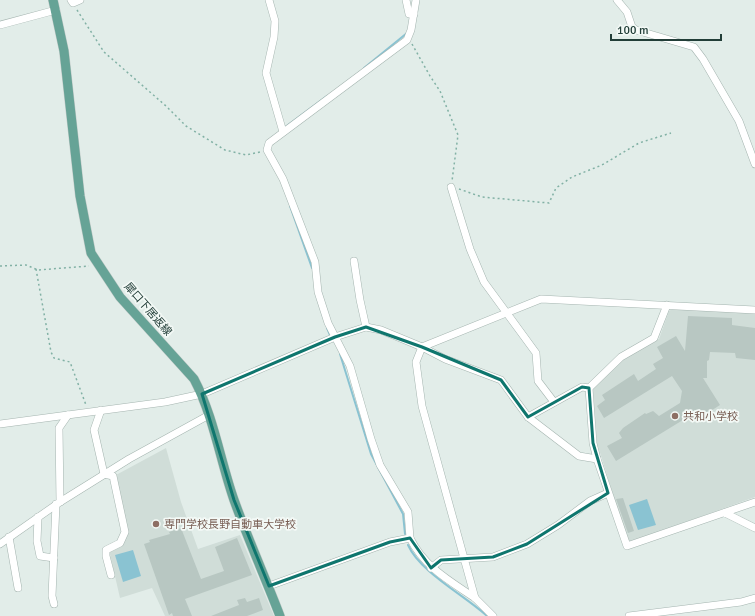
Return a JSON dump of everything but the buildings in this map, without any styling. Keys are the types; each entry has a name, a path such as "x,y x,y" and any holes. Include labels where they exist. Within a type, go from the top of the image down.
{"main road":[{"name":"犀口下居返線","path":"53,0 64,51 80,196 91,254 120,297 194,379 202,394 234,500 280,616"}],"street":[{"path":"72,2 80,0"},
{"path":"269,0 275,21 274,37 266,73 282,130"},
{"path":"406,0 409,14 414,14"},
{"path":"413,0 414,14"},
{"path":"416,0 409,37 401,45 282,130 269,143 267,150 283,179 315,262 318,292 328,323 350,366 380,465 408,512 410,538 415,548 431,568 475,598 493,616"},
{"path":"617,0 627,12 632,27 636,30 694,47 703,59 739,122 755,164"},
{"path":"0,25 56,10"},
{"path":"451,187 470,249 484,282 536,353 538,382 554,402"},
{"path":"354,261 366,327"},
{"path":"475,598 422,406 416,362 422,346 541,299 755,310"},
{"path":"589,388 621,357 654,338 667,305"},
{"path":"0,424 165,402 202,394 335,337 366,327 381,330 422,346 446,358 501,380 528,416 579,456 597,459"},
{"path":"528,416 582,387 589,388"},
{"path":"589,388 593,443 608,493 627,546 725,514 755,502"},
{"path":"101,410 94,430 104,474"},
{"path":"54,604 52,596 58,503 59,428 68,414"},
{"path":"0,544 58,503 104,474 209,415"},
{"path":"104,474 113,476 125,532 120,543 106,550 111,576"},
{"path":"431,568 442,560 493,557 527,544 558,525 590,501 608,493"},
{"path":"725,514 755,528"},
{"path":"38,517 37,541 40,556 54,558"},
{"path":"9,537 18,588"},
{"path":"269,586 390,542 410,538"},
{"path":"629,616 741,602 755,598"}],"path":[{"path":"72,2 104,52 166,106 186,126 225,150 246,155 267,150"},
{"path":"409,37 430,76 440,91 458,135 451,187 482,197 549,203 556,188 572,177 602,164 639,143 671,132"},
{"path":"0,266 26,265 36,269 99,265"},
{"path":"36,269 54,358 70,362 89,412"}],"highlighted area":[{"path":"366,327 422,347 501,380 528,417 582,387 589,388 593,443 608,493 527,544 493,557 441,560 431,568 410,538 390,542 269,586 234,500 202,394 335,337"}],"shaded area":[{"name":"共和小学校","path":"674,308 755,313 755,497 630,542 627,539 597,443 593,388 620,361 659,339 669,311"},
{"name":"専門学校長野自動車大学校","path":"166,448 181,502 198,549 240,535 274,616 165,616 152,588 120,598 109,550 123,544 116,475"}],"water":[{"path":"647,499 656,525 638,530 629,505"},
{"path":"133,550 141,576 123,582 115,555"}],"waterway":[{"path":"364,68 407,33"},
{"path":"284,128 327,96"},
{"path":"290,206 312,268"},
{"path":"327,328 330,335"},
{"path":"340,354 371,454 403,514 405,534"},
{"path":"408,545 422,565 432,574 487,616"}],"place":[{"name":"共和小学校","path":"675,416"},
{"name":"専門学校長野自動車大学校","path":"156,524"}]}
